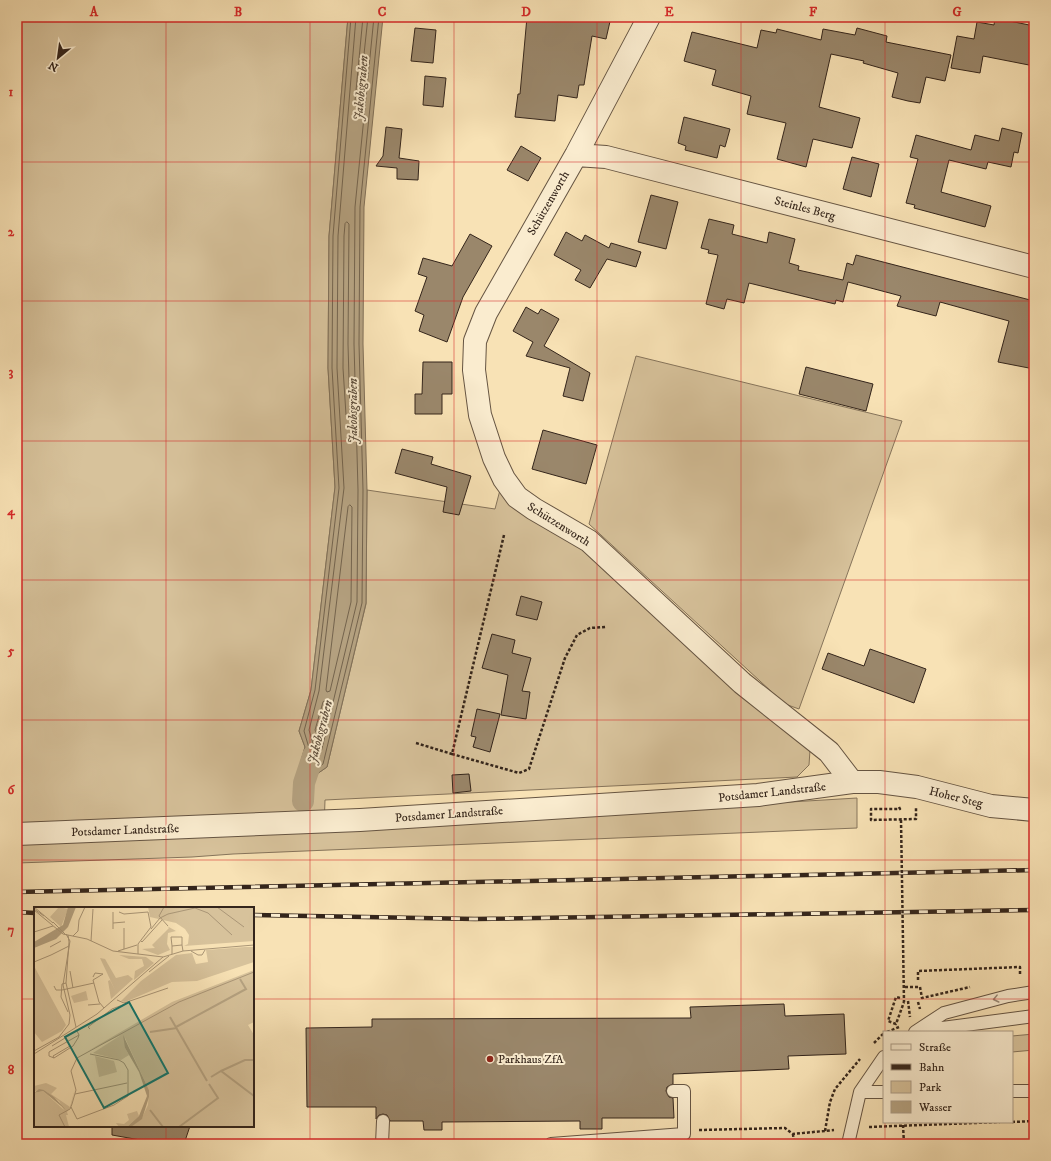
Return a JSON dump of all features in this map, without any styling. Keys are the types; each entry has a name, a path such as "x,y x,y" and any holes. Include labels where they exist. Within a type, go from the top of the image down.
{"street":[{"name":"Schützenworth","path":"649,17 576,155 486,313 475,341 474,370 480,415 494,458 504,479 517,497 534,509 589,541 742,683 829,752 852,782"},
{"name":"Steinles Berg","path":"576,155 606,157 1034,268"},
{"name":"Potsdamer Landstraße","path":"17,834 360,820 758,795 852,782 879,782"},
{"name":"Hoher Steg","path":"879,782 917,787 991,806 1034,810"}],"lane":[{"path":"914,1028 944,1013 1008,996 1034,992"},
{"path":"914,1028 1034,1016"},
{"path":"848,1144 860,1092 883,1058"},
{"path":"1013,1091 1034,1090"},
{"path":"551,1144 684,1134 684,1091 673,1091"},
{"path":"860,1092 883,1092"},
{"path":"382,1144 383,1121"}],"path":[{"path":"452,754 504,535"},
{"path":"416,743 519,773 529,769 565,658 574,641 578,635 590,628 606,627"},
{"path":"900,809 871,809 871,820 916,819"},
{"path":"900,998 896,997 888,1021 896,1024 904,1002 905,987 901,820"},
{"path":"918,980 918,971 1020,967 1022,975 1014,977"},
{"path":"905,987 920,986 922,998 975,986"},
{"path":"908,1001 914,1028"},
{"path":"1013,1122 1034,1121"},
{"path":"684,1130 785,1128 793,1134 903,1125 968,1123"},
{"path":"903,1125 904,1144"},
{"path":"793,1134 794,1144"}],"green space":[{"path":"17,17 348,17 329,236 328,368 335,487 311,690 299,731 305,747 297,775 304,783 327,767 366,604 367,490 495,509 500,490 590,548 810,750 809,765 797,777 325,800 324,830 857,798 857,828 233,854 192,857 17,863"},
{"path":"636,356 902,421 799,709 785,704 589,524"},
{"path":"1034,1034 1034,1050 1013,1052 1013,1036"}],"water":[{"path":"348,17 383,17 364,207 363,344 367,490 366,603 327,767 304,783 297,775 305,747 299,731 311,690 335,487 328,368 329,236"}],"building":[{"path":"527,17 611,17 606,39 592,36 584,85 579,85 577,98 558,95 555,121 515,117 518,94 520,94"},
{"path":"995,18 1034,26 1034,66 983,56 980,73 951,68 957,36 974,39 977,22 994,25"},
{"path":"415,28 436,30 433,63 411,61"},
{"path":"857,28 887,36 886,42 951,55 945,81 926,77 920,103 908,101 892,97 898,73 863,63 864,61 831,54 819,107 860,118 852,148 813,139 806,167 777,159 786,123 747,114 751,96 712,85 716,70 684,61 692,32 757,48 761,30 776,33 777,29 821,40 823,29 855,35"},
{"path":"425,76 446,78 443,107 423,105"},
{"path":"684,117 730,129 725,147 720,145 717,158 685,150 686,146 678,143"},
{"path":"386,127 402,129 399,158 419,161 418,180 397,179 397,168 376,166 383,156"},
{"path":"1002,128 1022,133 1018,153 1014,152 1011,167 988,162 986,169 949,160 941,192 991,206 985,227 914,208 915,205 906,203 918,159 910,157 916,135 971,150 975,135 999,141"},
{"path":"521,146 541,158 528,181 507,170"},
{"path":"852,157 879,164 871,197 843,189"},
{"path":"651,195 678,202 666,249 638,242"},
{"path":"709,219 734,225 732,234 767,243 769,232 795,239 789,263 799,266 798,270 843,280 847,263 853,265 856,255 1034,301 1034,369 998,362 1009,321 940,302 936,316 897,306 901,296 848,282 843,302 836,300 835,304 749,283 744,303 727,299 724,309 706,304 718,255 708,253 709,250 701,248"},
{"path":"566,232 582,241 585,235 609,248 611,243 641,252 636,267 607,259 590,288 575,280 581,270 554,255"},
{"path":"470,234 492,246 463,297 447,342 419,331 424,315 415,311 427,277 418,274 423,258 452,266"},
{"path":"526,307 538,314 541,309 559,319 544,346 590,373 583,401 563,396 570,368 526,356 533,342 513,331"},
{"path":"423,362 452,362 452,394 442,394 442,414 415,414 415,394 422,394"},
{"path":"806,367 873,384 866,411 799,394"},
{"path":"543,430 597,445 586,484 532,469"},
{"path":"402,449 433,457 431,464 471,476 459,515 443,512 447,487 395,473"},
{"path":"521,596 542,602 537,620 516,615"},
{"path":"492,634 515,640 512,653 531,658 522,691 530,692 526,719 501,715 508,675 482,668"},
{"path":"870,649 926,669 914,703 822,669 828,653 864,666"},
{"path":"477,709 500,714 490,752 473,747 476,737 471,736"},
{"path":"469,774 471,791 453,793 452,775"},
{"name":"Parkhaus ZfA","path":"784,1004 785,1016 844,1014 846,1054 788,1056 789,1069 673,1074 673,1084 667,1087 666,1091 669,1097 673,1098 674,1118 602,1118 602,1129 580,1129 580,1121 442,1122 442,1130 424,1130 423,1121 390,1121 387,1115 383,1114 379,1115 376,1119 376,1107 307,1107 306,1028 372,1027 372,1019 691,1018 690,1007"},
{"path":"112,1127 190,1127 184,1144 163,1144 112,1135"}],"waterway":[{"name":"Jakobsgraben","path":"303,801 304,783 313,756"}],"railway":[{"path":"17,892 1034,870"},
{"path":"254,915 475,919 1034,910"},
{"path":"17,912 34,913"}],"place":[{"name":"Parkhaus ZfA","path":"490,1059"}]}
